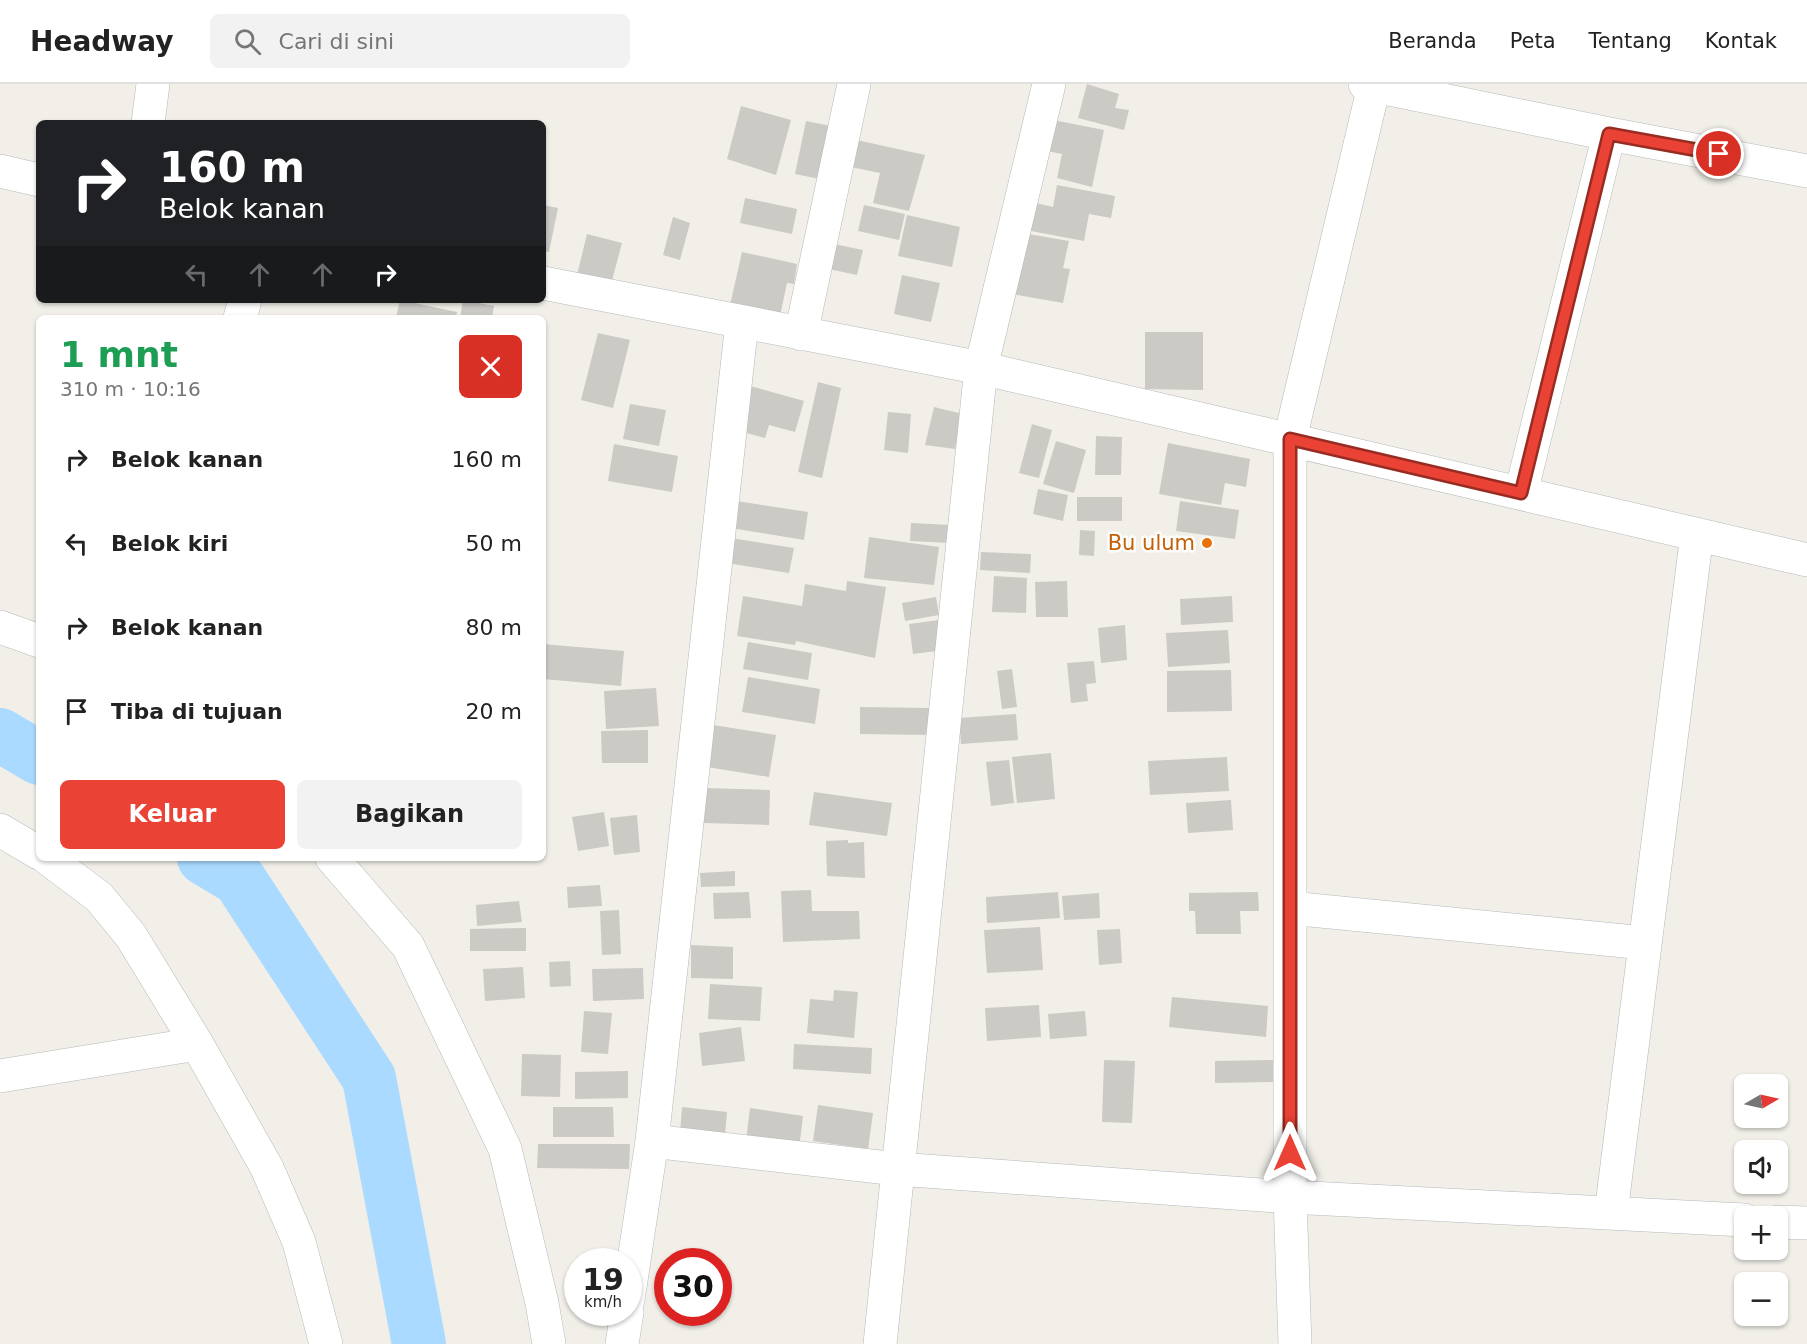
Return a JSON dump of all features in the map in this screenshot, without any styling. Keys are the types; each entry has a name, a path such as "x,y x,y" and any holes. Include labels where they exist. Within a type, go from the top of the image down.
{"street":[{"path":"148,120 153,84"},
{"path":"801,334 854,84"},
{"path":"880,1344 981,368 1049,84"},
{"path":"1295,1344 1290,1197 1290,439 1370,85 1609,134 1807,171"},
{"path":"1521,493 1609,134"},
{"path":"0,171 36,179"},
{"path":"546,284 981,368 1807,560"},
{"path":"636,1248 652,1141 742,322"},
{"path":"1611,1213 1697,534"},
{"path":"0,627 36,640"},
{"path":"0,830 36,851"},
{"path":"51,861 99,897 131,936 197,1044 267,1168 299,1242 326,1344"},
{"path":"335,861 408,946 505,1149 549,1344"},
{"path":"1290,908 1645,943"},
{"path":"0,1076 197,1044"},
{"path":"652,1141 897,1169 1290,1197 1734,1219"},
{"path":"1788,1222 1807,1223"},
{"path":"622,1344 625,1326"}],"building":[{"path":"1087,84 1119,94 1115,108 1129,110 1124,130 1078,118"},
{"path":"741,106 791,120 776,175 727,159"},
{"path":"1053,120 1104,130 1092,187 1057,178 1062,154 1047,151"},
{"path":"806,121 831,126 820,179 795,174"},
{"path":"852,139 925,155 909,211 873,203 880,173 846,166"},
{"path":"1057,185 1115,196 1111,218 1089,214 1084,241 1031,231 1036,203 1053,207"},
{"path":"745,198 797,209 792,234 740,223"},
{"path":"864,205 905,214 899,240 858,231"},
{"path":"546,206 558,208 549,252 546,252"},
{"path":"907,215 960,227 952,267 898,256"},
{"path":"673,217 690,223 680,260 663,255"},
{"path":"587,234 622,243 610,288 576,279"},
{"path":"1028,234 1069,241 1063,268 1070,269 1063,303 1006,293"},
{"path":"824,242 863,250 857,275 819,267"},
{"path":"742,252 797,264 794,284 787,283 780,316 730,305"},
{"path":"902,275 940,283 931,322 894,314"},
{"path":"399,303 414,303 457,312 456,315 397,315"},
{"path":"462,303 494,306 492,315 460,315"},
{"path":"1145,332 1203,332 1203,390 1145,389"},
{"path":"598,333 630,340 613,408 581,400"},
{"path":"818,382 841,388 822,478 798,472"},
{"path":"743,384 804,401 795,432 769,425 765,438 732,429"},
{"path":"630,404 666,410 659,446 623,439"},
{"path":"934,407 963,414 955,449 925,445"},
{"path":"888,412 911,414 908,453 884,450"},
{"path":"1032,424 1052,430 1039,478 1019,473"},
{"path":"1096,436 1122,437 1121,475 1095,475"},
{"path":"1056,441 1086,450 1074,493 1043,484"},
{"path":"1168,443 1250,459 1246,487 1225,483 1221,505 1159,494"},
{"path":"614,444 678,456 672,492 608,481"},
{"path":"1038,489 1068,495 1063,521 1033,514"},
{"path":"1077,497 1122,497 1122,521 1077,521"},
{"path":"730,500 808,512 804,540 725,527"},
{"path":"1180,501 1239,510 1235,539 1176,531"},
{"path":"911,523 951,525 950,543 910,541"},
{"path":"1080,530 1095,531 1094,556 1079,555"},
{"path":"869,537 939,547 934,585 864,578"},
{"path":"731,538 794,548 789,573 727,563"},
{"path":"981,552 1031,554 1030,573 980,570"},
{"path":"994,576 1027,578 1026,613 992,612"},
{"path":"847,581 886,587 875,658 796,641 795,645 737,636 743,596 802,606 805,584 846,591"},
{"path":"1067,581 1068,617 1036,617 1035,582"},
{"path":"1232,596 1233,622 1181,625 1180,599"},
{"path":"936,597 939,615 905,621 902,603"},
{"path":"939,620 944,650 913,654 909,624"},
{"path":"1125,625 1127,660 1101,663 1098,628"},
{"path":"1228,630 1230,663 1168,667 1166,633"},
{"path":"748,642 812,653 808,680 743,669"},
{"path":"546,644 624,651 621,686 546,679"},
{"path":"1094,661 1096,683 1086,684 1088,701 1071,703 1067,663"},
{"path":"1012,669 1017,707 1002,709 997,671"},
{"path":"1231,670 1232,711 1167,712 1167,671"},
{"path":"748,677 820,689 815,724 742,712"},
{"path":"656,688 659,726 606,729 604,691"},
{"path":"860,707 930,708 930,735 860,734"},
{"path":"1016,714 1018,740 961,744 959,718"},
{"path":"713,725 776,735 769,777 707,767"},
{"path":"648,730 648,763 602,763 601,731"},
{"path":"1051,753 1055,799 1017,803 1012,757"},
{"path":"1227,757 1229,791 1150,795 1148,761"},
{"path":"1009,760 1014,803 991,806 986,762"},
{"path":"705,788 770,790 769,825 704,823"},
{"path":"814,792 892,803 887,836 809,825"},
{"path":"1231,800 1233,830 1188,833 1186,803"},
{"path":"604,812 609,846 578,851 572,817"},
{"path":"637,815 640,852 614,855 610,818"},
{"path":"848,840 848,843 864,842 865,878 827,876 826,841"},
{"path":"735,871 735,886 701,887 700,873"},
{"path":"600,885 602,906 568,908 567,887"},
{"path":"811,890 812,911 859,911 860,939 783,942 781,891"},
{"path":"749,892 751,918 714,919 713,893"},
{"path":"1058,892 1060,918 987,923 986,897"},
{"path":"1258,892 1259,911 1240,911 1241,934 1196,934 1195,911 1189,911 1189,893"},
{"path":"1099,893 1100,918 1064,920 1062,896"},
{"path":"519,901 522,922 477,926 476,905"},
{"path":"619,910 621,954 602,955 600,911"},
{"path":"1040,927 1043,970 987,973 984,930"},
{"path":"526,928 526,951 470,951 470,929"},
{"path":"1120,929 1122,963 1099,965 1097,930"},
{"path":"691,945 733,947 733,979 691,978"},
{"path":"570,961 571,986 550,987 549,962"},
{"path":"523,967 525,998 485,1001 483,969"},
{"path":"643,968 644,999 593,1001 592,969"},
{"path":"710,984 762,987 760,1021 708,1019"},
{"path":"834,990 858,992 854,1038 807,1033 810,999 833,1001"},
{"path":"1172,997 1268,1006 1266,1037 1169,1027"},
{"path":"1039,1005 1041,1037 987,1041 985,1008"},
{"path":"584,1011 612,1013 608,1054 581,1052"},
{"path":"1085,1011 1087,1036 1050,1039 1048,1014"},
{"path":"741,1027 745,1061 702,1066 699,1033"},
{"path":"794,1044 872,1048 871,1074 793,1069"},
{"path":"522,1054 561,1055 560,1097 521,1096"},
{"path":"1104,1060 1135,1061 1132,1123 1102,1122"},
{"path":"1277,1060 1277,1082 1215,1083 1215,1061"},
{"path":"628,1071 628,1098 575,1099 575,1072"},
{"path":"818,1105 873,1113 868,1149 813,1141"},
{"path":"553,1107 613,1107 614,1137 553,1137"},
{"path":"682,1107 727,1112 725,1136 680,1132"},
{"path":"750,1108 803,1116 799,1149 746,1141"},
{"path":"538,1144 630,1144 629,1169 537,1168"}],"waterway":[{"path":"0,735 36,756"},
{"path":"209,861 239,879 369,1078 419,1344"}],"place":[{"name":"Bu ulum","path":"1207,543"}],"route":[{"path":"1290,1153 1290,439 1521,493 1609,134 1719,154"}]}
